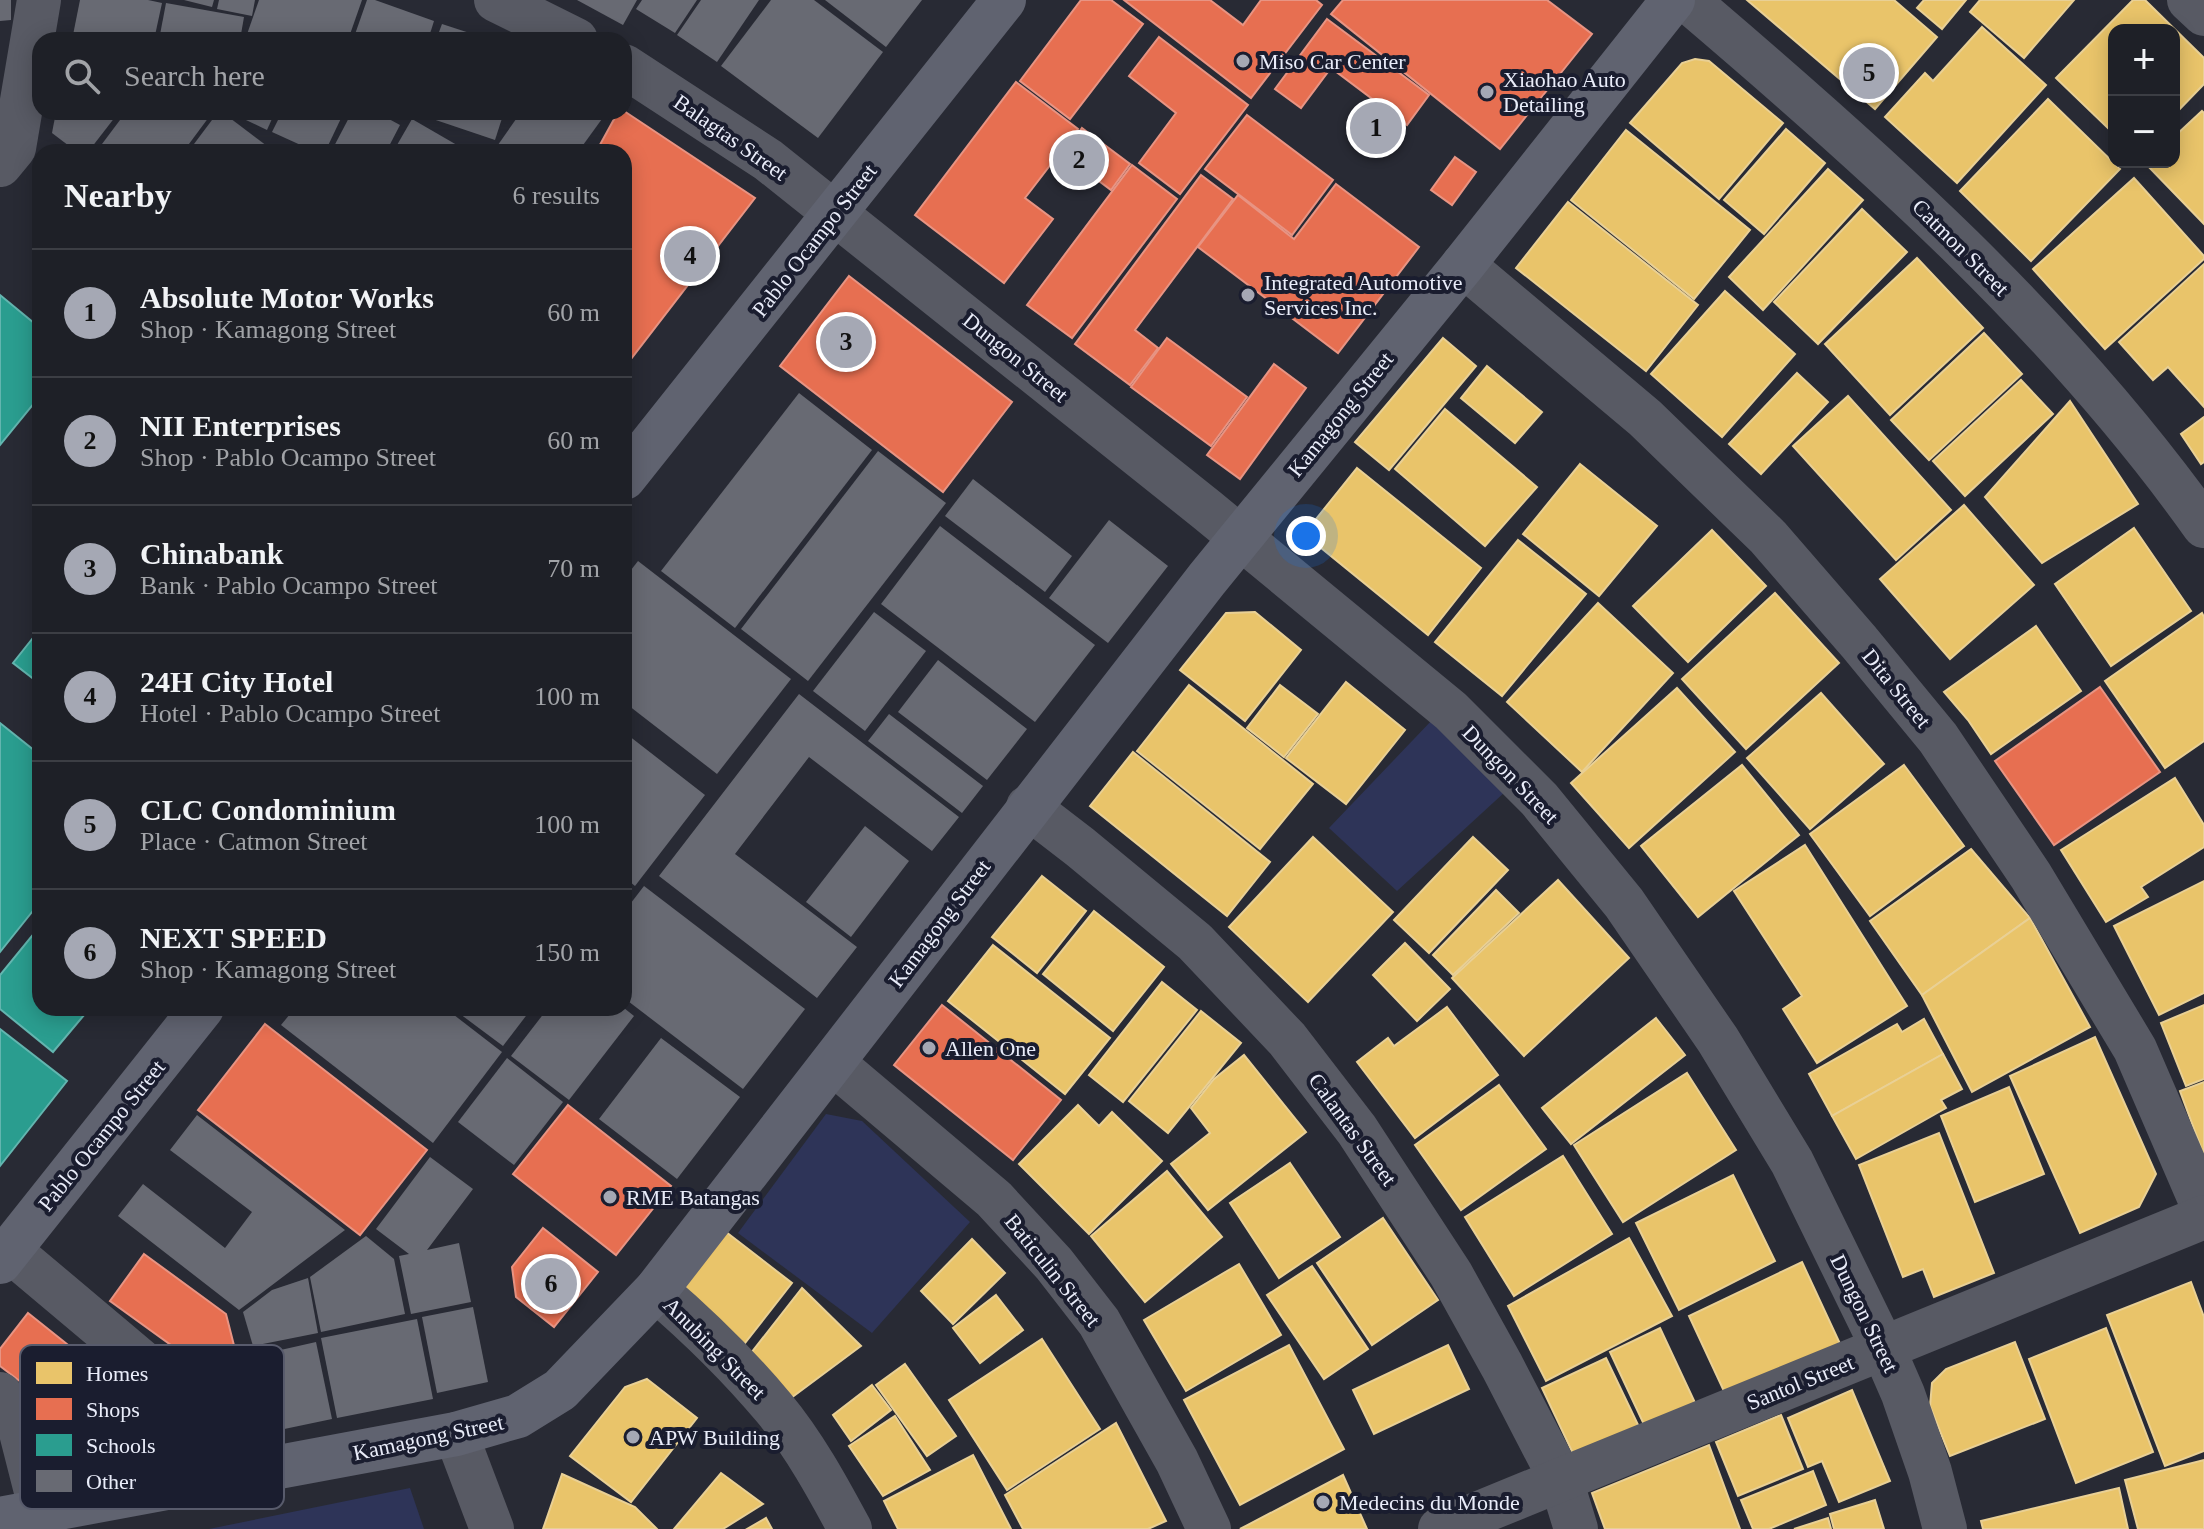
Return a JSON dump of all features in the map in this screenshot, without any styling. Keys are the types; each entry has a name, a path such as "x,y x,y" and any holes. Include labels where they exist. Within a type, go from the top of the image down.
{"main road":[{"name":"Pablo Ocampo Street","path":"632,468 1004,0"},
{"name":"Kamagong Street","path":"284,1466 456,1434 518,1416 560,1390 656,1290 1028,807 1240,537 1463,265 1664,4"},
{"name":"Pablo Ocampo Street","path":"5,1256 196,1016"},
{"name":"Kamagong Street","path":"21,1515 53,1509"}],"street":[{"path":"35,32 39,0"},
{"path":"496,0 560,32"},
{"path":"2189,0 2204,14"},
{"name":"Catmon Street","path":"1664,4 1900,186 2015,301 2085,377 2204,526"},
{"path":"18,160 32,53"},
{"name":"Balagtas Street","path":"632,71 768,160 836,213"},
{"name":"Dungon Street","path":"836,213 1240,537 1451,711 1539,799 1624,903 1718,1040 1792,1162 1883,1348 1930,1472 1945,1529"},
{"name":"Dita Street","path":"1463,265 1645,418 1768,537 1938,738 2031,876 2135,1049 2204,1209"},
{"name":"Calantas Street","path":"1028,807 1195,942 1287,1039 1357,1130 1451,1274 1561,1480 1576,1529"},
{"name":"Baticulin Street","path":"833,1063 994,1199 1054,1264 1099,1322 1177,1461 1209,1529"},
{"name":"Santol Street","path":"1440,1529 2204,1217"},
{"path":"5,1256 98,1345"},
{"name":"Anubing Street","path":"656,1290 703,1331 776,1410 828,1488 850,1529"},
{"path":"456,1434 492,1529"}],"shaded area":[{"path":"1434,718 1506,791 1397,891 1329,828"},
{"path":"826,1114 862,1121 970,1222 872,1333 738,1233"},
{"path":"410,1488 424,1529 209,1529"}],"building: Homes":[{"path":"1747,0 1894,0 1937,37 1875,109"},
{"path":"1924,0 1966,0 1942,29 1917,8"},
{"path":"1980,0 2074,0 2024,58 1970,12"},
{"path":"2133,0 2145,0 2169,24 2109,24"},
{"path":"2108,25 2108,128 2056,78"},
{"path":"1982,27 2046,85 1957,183 1885,117 1925,73 1933,81"},
{"path":"2180,34 2204,58 2204,84 2180,109"},
{"path":"1695,59 1709,61 1783,123 1719,199 1630,123 1682,63"},
{"path":"2048,99 2108,157 2108,168 2120,169 2031,261 1960,191"},
{"path":"2202,111 2204,113 2204,224 2150,168 2180,168 2180,131"},
{"path":"1786,129 1825,163 1764,234 1724,200"},
{"path":"1626,130 1750,230 1694,299 1571,200"},
{"path":"1828,169 1863,200 1763,310 1729,277"},
{"path":"2134,178 2204,259 2105,349 2033,269"},
{"path":"1568,202 1698,305 1646,371 1516,268"},
{"path":"1862,209 1907,252 1818,344 1774,302"},
{"path":"1917,258 1983,328 1890,415 1825,344"},
{"path":"2204,264 2204,407 2168,367 2153,380 2119,342"},
{"path":"1725,291 1795,354 1722,437 1651,374"},
{"path":"1984,333 2022,374 1929,460 1891,420"},
{"path":"1443,338 1476,366 1389,470 1355,442"},
{"path":"1487,366 1542,412 1515,443 1461,398"},
{"path":"1797,373 1828,402 1761,474 1729,444"},
{"path":"2021,380 2053,414 1965,496 1933,461"},
{"path":"1848,396 1951,510 1896,560 1793,446"},
{"path":"2070,401 2138,504 2042,563 1985,497"},
{"path":"1445,409 1537,487 1485,546 1395,469"},
{"path":"2204,417 2204,462 2201,464 2181,434"},
{"path":"1580,464 1657,526 1599,596 1523,534"},
{"path":"1357,468 1481,568 1428,635 1304,534"},
{"path":"1964,505 2034,585 1950,659 1880,579"},
{"path":"2134,528 2191,611 2111,666 2055,584"},
{"path":"1712,530 1766,586 1688,662 1633,606"},
{"path":"1518,540 1586,594 1502,696 1435,642"},
{"path":"1775,593 1839,663 1746,749 1682,679"},
{"path":"1598,603 1673,673 1582,772 1507,702"},
{"path":"1255,612 1301,650 1245,721 1180,670 1226,613"},
{"path":"2202,613 2204,741 2165,768 2105,681"},
{"path":"2036,626 2081,691 1991,754 1944,692"},
{"path":"1346,682 1405,730 1346,804 1286,758"},
{"path":"1189,685 1313,784 1260,849 1137,751"},
{"path":"1280,685 1318,714 1284,757 1247,728"},
{"path":"1677,688 1735,752 1629,848 1571,783"},
{"path":"1821,693 1884,764 1810,829 1747,758"},
{"path":"1133,752 1270,862 1227,916 1090,806"},
{"path":"1742,765 1799,835 1698,917 1641,846"},
{"path":"1904,765 1964,846 1870,916 1810,834"},
{"path":"2175,778 2204,825 2204,847 2141,887 2148,897 2106,922 2061,850"},
{"path":"1313,837 1393,912 1308,1002 1229,927"},
{"path":"1473,837 1508,870 1429,953 1394,920"},
{"path":"1805,845 1907,1006 1817,1063 1783,1009 1802,996 1734,891"},
{"path":"1971,849 2030,918 1922,995 1870,921"},
{"path":"1042,876 1086,911 1037,973 992,937"},
{"path":"1558,880 1629,958 1524,1056 1452,978"},
{"path":"2204,881 2204,993 2159,1015 2114,926"},
{"path":"1496,890 1519,913 1453,975 1433,955"},
{"path":"1094,911 1164,967 1113,1031 1043,974"},
{"path":"2030,918 2090,1027 1972,1092 1922,995"},
{"path":"1405,943 1450,989 1417,1021 1373,975"},
{"path":"993,945 1110,1038 1065,1094 948,1001"},
{"path":"1162,982 1197,1010 1123,1102 1089,1075"},
{"path":"2204,1005 2204,1079 2186,1086 2161,1023"},
{"path":"1447,1007 1498,1075 1415,1138 1357,1062 1388,1038 1394,1046"},
{"path":"1201,1011 1241,1043 1168,1133 1129,1101"},
{"path":"1656,1018 1685,1055 1571,1144 1542,1108"},
{"path":"1924,1019 1943,1054 1832,1116 1809,1074 1897,1024 1902,1032"},
{"path":"2095,1037 2156,1174 2139,1207 2080,1233 2010,1076"},
{"path":"1943,1054 1962,1089 1941,1100 1946,1108 1856,1159 1832,1116"},
{"path":"1244,1055 1306,1132 1208,1210 1171,1164 1210,1133 1191,1108 1214,1079"},
{"path":"1687,1073 1736,1150 1623,1222 1574,1145"},
{"path":"2204,1082 2204,1156 2180,1091"},
{"path":"1499,1085 1546,1149 1461,1210 1415,1145"},
{"path":"2009,1087 2044,1174 1975,1202 1941,1116"},
{"path":"1078,1105 1099,1126 1112,1112 1162,1161 1089,1234 1019,1164"},
{"path":"1939,1133 1994,1273 1934,1297 1923,1269 1903,1277 1859,1165"},
{"path":"1563,1156 1612,1234 1514,1296 1465,1217"},
{"path":"1290,1163 1340,1237 1279,1278 1230,1203"},
{"path":"1167,1171 1222,1237 1145,1302 1091,1236"},
{"path":"1733,1175 1775,1261 1679,1310 1636,1223"},
{"path":"1383,1218 1438,1300 1372,1345 1317,1263"},
{"path":"717,1225 792,1283 738,1352 676,1276"},
{"path":"1629,1238 1672,1316 1546,1381 1508,1306"},
{"path":"972,1239 1005,1273 953,1324 921,1291"},
{"path":"1802,1262 1842,1348 1729,1402 1689,1316"},
{"path":"1239,1264 1281,1335 1186,1391 1144,1320"},
{"path":"1312,1266 1368,1349 1324,1379 1267,1295"},
{"path":"2191,1282 2204,1317 2204,1451 2165,1466 2107,1315"},
{"path":"802,1288 861,1346 791,1398 744,1362"},
{"path":"996,1295 1023,1330 980,1363 953,1328"},
{"path":"1660,1328 1697,1407 1647,1431 1610,1352"},
{"path":"2106,1328 2153,1452 2076,1483 2029,1359"},
{"path":"1042,1339 1100,1429 1007,1490 949,1400"},
{"path":"2015,1342 2045,1419 1950,1456 1930,1406 1932,1383 1946,1369"},
{"path":"1289,1345 1344,1449 1240,1505 1184,1400"},
{"path":"1448,1345 1469,1389 1374,1434 1353,1390"},
{"path":"1606,1358 1641,1431 1577,1462 1542,1388"},
{"path":"905,1364 956,1436 927,1456 876,1385"},
{"name":"APW Building","path":"647,1379 697,1418 631,1502 570,1456 625,1387"},
{"path":"872,1385 891,1410 851,1441 833,1415"},
{"path":"1852,1390 1890,1481 1839,1502 1822,1461 1808,1467 1788,1418"},
{"path":"1781,1415 1803,1469 1738,1496 1716,1442"},
{"path":"895,1416 930,1470 883,1496 849,1446"},
{"path":"1116,1423 1166,1521 1148,1529 1023,1529 1005,1495"},
{"path":"1709,1445 1740,1529 1605,1529 1592,1493"},
{"path":"973,1455 1011,1529 898,1529 884,1501"},
{"path":"2204,1460 2204,1529 2138,1529 2125,1480"},
{"path":"1813,1471 1826,1505 1769,1529 1753,1529 1741,1500"},
{"path":"721,1473 763,1504 723,1529 674,1529"},
{"path":"562,1474 635,1507 657,1529 543,1529"},
{"name":"Medecins du Monde","path":"1343,1475 1367,1529 1240,1529"},
{"path":"2119,1488 2128,1529 1983,1529 1981,1521"},
{"path":"1875,1500 1884,1529 1834,1529 1830,1514"},
{"path":"766,1518 772,1529 747,1529"},
{"path":"1828,1518 1831,1529 1794,1529"}],"building: Shops":[{"path":"1081,0 1111,0 1143,24 1070,119 1020,81"},
{"name":"Miso Car Center","path":"1124,0 1210,0 1243,25 1261,0 1316,0 1322,5 1251,98"},
{"name":"Xiaohao Auto Detailing","path":"1343,0 1547,0 1592,34 1500,149 1331,14"},
{"path":"1327,19 1429,95 1407,125 1331,68 1301,108 1275,89"},
{"path":"1159,37 1248,105 1180,194 1139,163 1176,113 1129,76"},
{"path":"1016,82 1078,129 1025,198 1053,219 1004,283 915,215"},
{"path":"1247,115 1333,180 1292,235 1205,169"},
{"path":"632,116 755,198 632,358 632,144 600,144 614,120 632,120"},
{"path":"1082,128 1130,164 1111,190 1063,154"},
{"path":"1455,157 1476,172 1452,205 1431,190"},
{"path":"1132,165 1177,199 1072,338 1027,305"},
{"path":"1201,175 1233,199 1135,330 1158,348 1130,385 1075,344"},
{"path":"1336,184 1419,247 1338,353 1198,247 1238,195 1294,239"},
{"path":"849,276 1012,402 943,492 780,366"},
{"path":"1167,338 1247,397 1211,446 1131,387"},
{"path":"1274,364 1306,388 1240,479 1207,455"},
{"path":"2100,687 2160,772 2054,845 1995,761"},
{"path":"942,1005 1061,1100 1013,1160 894,1065"},
{"path":"265,1024 427,1150 360,1235 198,1110"},
{"path":"568,1105 671,1186 616,1255 513,1174"},
{"path":"543,1228 598,1272 554,1327 516,1297 512,1267"},
{"path":"144,1254 226,1314 234,1345 171,1345 110,1301"},
{"path":"28,1313 68,1345 20,1345 20,1381 0,1366 0,1349"}],"building: Schools":[{"path":"0,295 32,321 32,406 0,445"},
{"path":"32,639 32,678 13,663"},
{"path":"0,723 32,749 32,912 0,952"},
{"path":"32,936 32,1016 83,1016 53,1052 0,1009 0,975"},
{"path":"0,1029 67,1081 0,1166"}],"building: Other":[{"path":"0,0 11,0 11,20 0,21"},
{"path":"80,0 148,0 162,3 156,32 74,32"},
{"path":"184,0 214,0 212,7"},
{"path":"219,0 255,0 252,16 217,9"},
{"path":"259,0 362,0 351,32 248,32"},
{"path":"367,0 434,21 431,32 356,32"},
{"path":"577,0 637,0 623,25"},
{"path":"642,0 697,0 675,33 636,9"},
{"path":"701,0 759,0 717,62 677,35"},
{"path":"771,0 814,0 883,52 818,138 721,66"},
{"path":"825,0 922,0 886,47"},
{"path":"166,3 244,17 241,32 161,32"},
{"path":"442,24 467,32 439,32"},
{"path":"54,120 113,120 94,144 66,144 52,133"},
{"path":"120,120 207,120 189,144 102,144"},
{"path":"212,120 233,120 264,144 194,144"},
{"path":"246,120 271,120 267,130"},
{"path":"278,120 340,120 329,144 298,144 272,132"},
{"path":"348,120 391,120 400,125 390,144 335,144"},
{"path":"414,120 455,144 398,144"},
{"path":"436,120 501,120 495,140"},
{"path":"515,120 601,120 584,144 499,144"},
{"path":"799,393 872,450 735,628 661,571"},
{"path":"878,451 946,503 808,681 741,629"},
{"path":"973,479 1072,556 1045,592 945,516"},
{"path":"1109,520 1168,566 1108,643 1049,598"},
{"path":"940,526 1095,645 1035,722 881,604"},
{"path":"638,561 791,679 717,774 632,708 632,569"},
{"path":"874,612 926,651 865,731 813,691"},
{"path":"938,660 1027,729 987,780 898,712"},
{"path":"799,694 959,817 932,851 809,757 735,854 857,947 817,998 659,876"},
{"path":"889,714 983,786 962,813 868,741"},
{"path":"632,738 705,795 635,886 632,884"},
{"path":"865,826 909,861 851,937 806,902"},
{"path":"644,886 805,1009 743,1089 632,1004 632,902"},
{"path":"288,1016 455,1016 502,1052 433,1143 281,1025"},
{"path":"463,1016 526,1016 503,1046"},
{"path":"542,1016 634,1016 569,1100 511,1056"},
{"path":"661,1038 740,1097 677,1179 599,1119"},
{"path":"507,1058 563,1102 514,1165 458,1122"},
{"path":"197,1115 345,1230 239,1310 118,1216 143,1184 225,1248 252,1212 170,1150"},
{"path":"430,1157 473,1189 427,1250 459,1243 471,1302 411,1314 399,1256 409,1254 376,1229"},
{"path":"366,1236 394,1259 405,1314 321,1332 310,1277"},
{"path":"308,1278 318,1333 253,1345 243,1312 272,1290"},
{"path":"473,1307 488,1382 437,1393 422,1317"},
{"path":"417,1319 433,1399 337,1418 321,1338"},
{"path":"316,1342 332,1419 284,1429 284,1349"}],"place":[{"name":"Miso Car Center","path":"1243,61"},
{"name":"CLC Condominium","path":"1869,73"},
{"name":"Xiaohao Auto Detailing","path":"1487,92"},
{"name":"Absolute Motor Works","path":"1376,128"},
{"name":"NII Enterprises","path":"1079,160"},
{"name":"24H City Hotel","path":"690,256"},
{"name":"Integrated Automotive Services Inc.","path":"1248,295"},
{"name":"Chinabank","path":"846,342"},
{"name":"Allen One","path":"929,1048"},
{"name":"RME Batangas","path":"610,1197"},
{"name":"NEXT SPEED","path":"551,1284"},
{"name":"APW Building","path":"633,1437"},
{"name":"Medecins du Monde","path":"1323,1502"}]}
